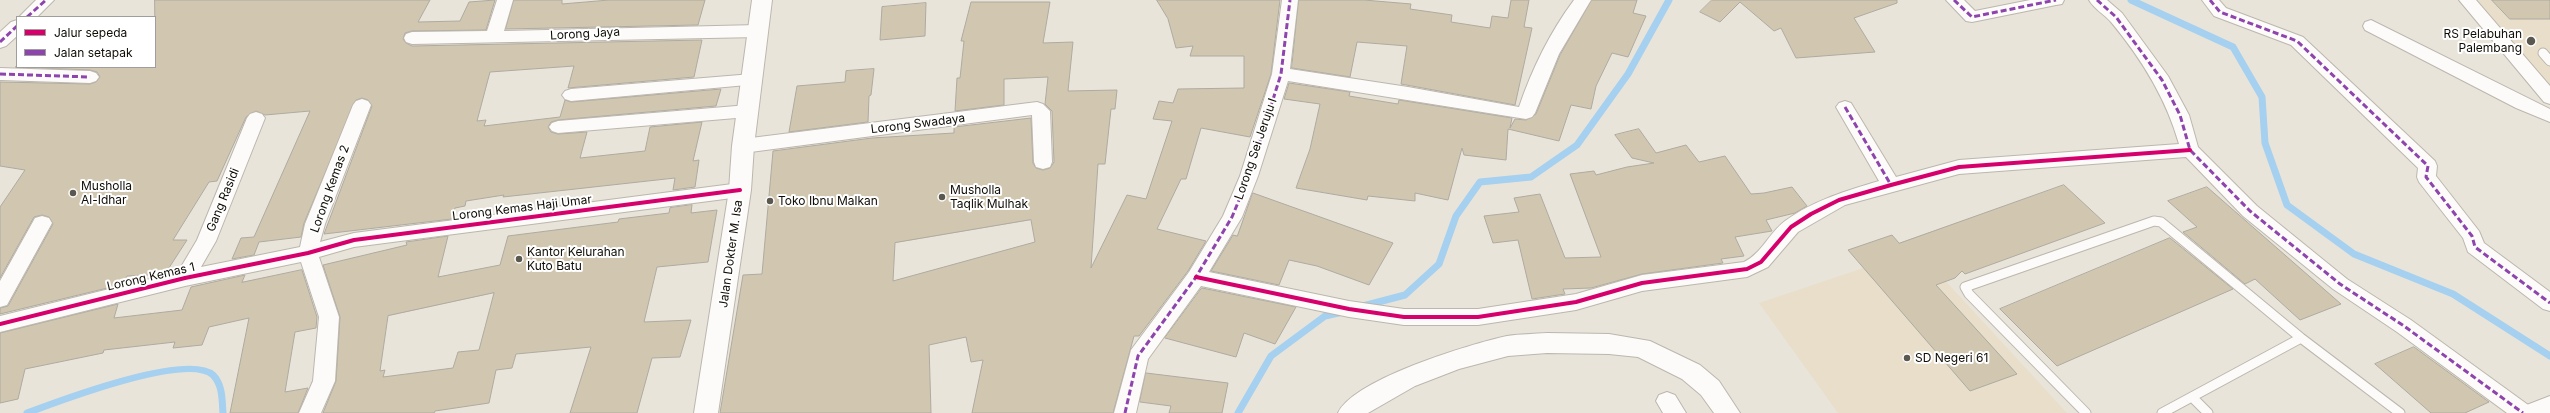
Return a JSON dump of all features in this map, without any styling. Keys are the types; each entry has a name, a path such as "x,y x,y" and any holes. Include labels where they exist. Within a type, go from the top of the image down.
{"street":[{"path":"28,16 46,0"},
{"path":"493,37 505,0"},
{"name":"Jalan Dokter M. Isa","path":"706,413 740,190 743,146 762,0"},
{"name":"Lorong Sei Jeruju I","path":"1125,413 1138,356 1196,277 1232,217 1249,176 1281,74 1290,0"},
{"path":"1281,74 1408,93 1522,114 1526,113 1531,95 1573,12 1583,0"},
{"path":"1954,0 1972,17 2056,0"},
{"path":"2097,0 2116,17 2162,80 2180,115 2190,150 2250,212 2340,284 2404,326 2523,413"},
{"path":"2210,0 2220,12 2297,41 2428,166 2426,177 2472,236 2475,247 2550,303"},
{"path":"2467,0 2550,98"},
{"path":"2371,26 2522,104 2550,116"},
{"path":"0,42 16,27"},
{"name":"Lorong Jaya","path":"412,38 493,37 587,33 758,31"},
{"path":"0,74 90,77"},
{"path":"571,95 752,80"},
{"name":"Lorong Kemas 2","path":"308,253 316,224 362,105"},
{"path":"1846,107 1891,185"},
{"name":"Lorong Swadaya","path":"743,146 1038,108 1041,111 1043,162"},
{"path":"558,127 748,112"},
{"name":"Gang Rasidi","path":"185,278 206,241 256,118"},
{"path":"1196,277 1349,309 1404,317 1478,317 1576,302 1642,283 1747,269 1761,262 1792,227 1811,214 1839,200 1959,167 2190,150"},
{"name":"Lorong Kemas Haji Umar","path":"308,253 354,240 385,235 740,190"},
{"path":"0,299 42,223"},
{"path":"308,253 329,317 324,381 310,413"},
{"name":"Lorong Kemas 1","path":"0,324 185,278 308,253"},
{"path":"1350,413 1368,400 1394,385 1455,360 1508,346 1547,343 1609,344 1642,348 1691,372 1710,388 1728,413"},
{"path":"2533,413 2550,406"}],"lane":[{"path":"2543,53 2550,61"},
{"path":"2086,413 1969,294 1965,287 2157,221 2161,222 2301,338 2400,413"},
{"path":"2162,413 2301,338"},
{"path":"2192,397 2208,413"}],"shaded area":[{"name":"RS Pelabuhan Palembang","path":"2477,0 2550,0 2550,86 2546,81"},
{"name":"SD Negeri 61","path":"1917,250 2067,413 1838,413 1759,303"}],"building":[{"path":"155,0 430,0 418,22 460,21 469,2 495,0 486,30 412,31 405,33 403,39 406,43 412,46 702,40 694,77 568,88 574,66 490,72 477,121 486,120 484,126 560,117 565,100 571,102 721,89 716,106 558,120 551,122 548,127 551,132 558,134 587,132 580,158 645,151 650,127 702,122 693,161 699,160 695,187 673,190 675,178 503,197 504,195 466,201 465,206 455,208 452,219 324,234 372,106 368,100 362,98 356,100 304,223 301,237 259,242 254,255 232,259 241,238 254,237 310,111 265,115 256,111 246,117 217,181 209,182 173,240 187,240 165,274 127,276 124,284 0,314 0,308 8,306 53,224 49,217 42,215 34,217 0,278 0,207 25,170 0,166 0,82 90,84 96,82 100,77 97,72 90,70 40,68 156,68"},
{"path":"514,0 562,0 562,4 609,0 705,0 698,25 506,29"},
{"path":"1157,0 1280,0 1271,74 1250,137 1201,128 1186,179 1181,179 1157,229 1206,241 1188,271 1139,336 1134,336 1113,413 972,413 983,360 971,362 966,337 929,345 931,413 720,413 743,275 762,274 773,151 872,138 954,133 954,127 1031,118 1033,163 1036,168 1043,170 1050,168 1054,162 1052,111 1045,104 1048,77 1004,79 1004,105 955,111 957,78 960,78 964,41 961,41 971,2 1050,2 1043,43 1073,42 1068,91 1117,90 1115,109 1111,109 1105,164 1098,164 1091,268 1127,195 1146,199 1172,121 1153,119 1159,101 1173,103 1178,89 1244,88 1244,56 1190,56 1193,46 1176,48 1168,19","holes":["1031,220 1035,242 893,281 895,243"]},
{"path":"1299,0 1364,0 1411,4 1410,9 1452,15 1451,22 1490,28 1492,16 1508,18 1511,0 1529,0 1524,27 1532,28 1515,105 1401,84 1407,46 1357,42 1350,77 1292,68"},
{"path":"1592,0 1637,0 1633,13 1646,16 1628,57 1612,53 1596,86 1591,109 1571,105 1559,141 1508,129 1506,160 1464,155 1462,148 1448,200 1415,193 1415,201 1368,196 1367,200 1296,188 1310,149 1320,104 1284,99 1289,83 1350,92 1349,96 1398,104 1399,100 1512,118 1510,128 1515,119 1526,120 1536,114 1560,55"},
{"path":"1712,0 1897,0 1897,3 1854,18 1875,52 1796,58 1781,28 1774,31 1740,2 1720,22 1700,12"},
{"path":"2492,0 2550,0 2550,19 2510,19"},
{"path":"926,3 925,36 880,40 882,7"},
{"path":"874,69 871,95 869,96 868,122 789,132 797,86 845,82 846,71"},
{"path":"1639,129 1656,153 1686,145 1699,162 1725,156 1751,194 1764,193 1792,187 1807,206 1795,213 1766,220 1772,231 1735,237 1744,256 1721,259 1723,263 1642,274 1591,288 1563,289 1565,294 1532,299 1518,240 1493,243 1484,216 1519,212 1514,198 1540,194 1565,258 1601,257 1570,174 1594,171 1596,175 1627,167 1654,163 1632,158 1615,135"},
{"path":"2064,185 2105,223 1965,274 1962,271 1955,278 1936,285 2017,374 1970,391 1848,250 1892,235 1899,243"},
{"path":"2207,187 2341,304 2300,320 2255,279 2245,284 2183,232 2197,227 2168,201"},
{"path":"1253,193 1393,243 1369,285 1317,266 1289,260 1279,285 1211,271 1233,235 1237,236"},
{"path":"692,205 691,213 717,210 708,262 657,267 644,322 691,320 680,357 652,358 637,413 570,413 591,347 516,354 512,368 496,370 489,403 435,411 434,413 323,413 336,381 340,317 323,265 407,245 406,242 448,236 438,277 500,265 508,236 618,222 619,219 669,213 670,208","holes":["494,293 479,350 458,352 453,368 383,377 385,370 380,371 388,316"]},
{"path":"2170,238 2233,289 2057,366 2000,309"},
{"path":"302,270 317,317 316,328 295,332 285,392 308,388 298,413 230,413 249,318 209,327 202,345 173,348 175,342 104,350 103,353 25,369 18,399 0,403 0,333 118,304 114,318 182,310 191,287 245,275 242,282"},
{"path":"1202,288 1296,307 1275,344 1244,333 1236,357 1165,338"},
{"path":"2414,347 2489,402 2465,413 2431,413 2375,364"},
{"path":"1146,373 1228,383 1222,413 1169,413 1171,406 1140,402"}],"waterway":[{"path":"1363,306 1405,295 1439,264 1456,216 1480,182 1531,177 1577,145 1628,74 1669,0"},
{"path":"2131,0 2233,47 2262,97 2265,143 2287,205 2354,254 2453,294 2550,356"},
{"path":"1238,413 1271,356 1325,316 1343,312"},
{"path":"27,413 122,381 177,370 199,370 213,375 219,383 223,413"}],"marked path":[{"path":"28,16 46,0"},
{"path":"1125,413 1138,356 1196,277 1232,217 1249,176 1281,74 1290,0"},
{"path":"1954,0 1972,17 2056,0"},
{"path":"2097,0 2116,17 2162,80 2180,115 2190,150 2250,211 2340,284 2404,326 2523,413"},
{"path":"2210,0 2220,12 2297,41 2428,166 2426,177 2472,236 2475,247 2550,303"},
{"path":"0,42 16,27"},
{"path":"0,74 90,77"},
{"path":"1845,107 1891,185"}],"cycle path":[{"path":"1196,277 1349,309 1404,317 1478,317 1576,302 1642,283 1747,269 1761,262 1791,227 1811,214 1839,200 1959,167 2190,150"},
{"path":"0,324 185,278 308,253 354,240 740,190"}],"place":[{"name":"RS Pelabuhan Palembang","path":"2531,41"},
{"name":"Musholla Al-Idhar","path":"73,193"},
{"name":"Musholla Taqlik Mulhak","path":"942,197"},
{"name":"Toko Ibnu Malkan","path":"770,201"},
{"name":"Kantor Kelurahan Kuto Batu","path":"519,259"},
{"name":"SD Negeri 61","path":"1907,358"}]}
